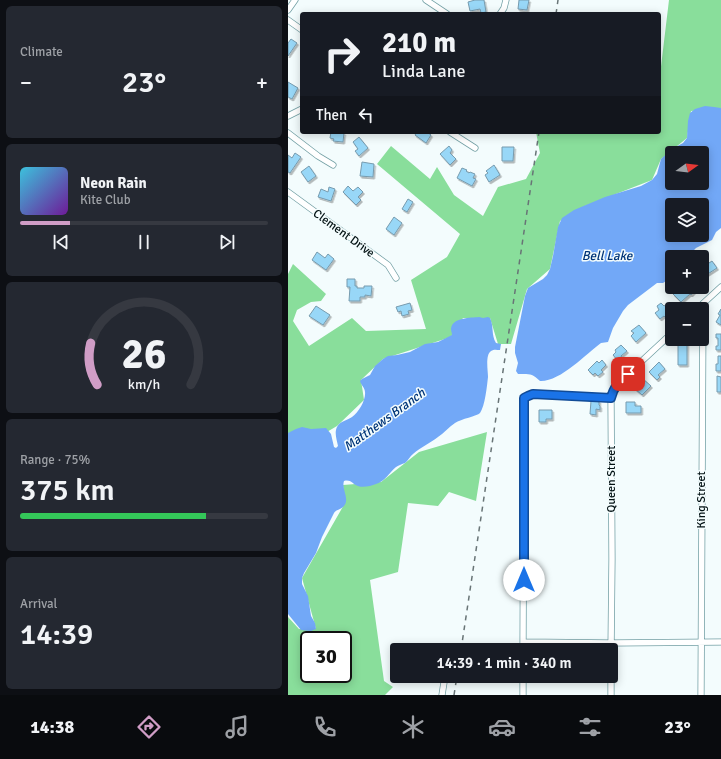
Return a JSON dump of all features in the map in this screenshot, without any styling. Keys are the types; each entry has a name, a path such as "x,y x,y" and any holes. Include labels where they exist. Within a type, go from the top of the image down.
{"street":[{"path":"288,10 295,0"},
{"path":"426,0 444,12"},
{"path":"501,12 506,0"},
{"path":"288,20 300,29"},
{"path":"288,116 300,110"},
{"path":"288,134 318,156 333,164"},
{"path":"453,134 475,148"},
{"name":"Clement Drive","path":"288,192 388,265 396,278"},
{"path":"705,302 721,287"},
{"name":"Queen Street","path":"611,643 611,398 616,385 665,340"},
{"name":"King Street","path":"701,695 703,346"},
{"path":"611,398 533,394 524,398 523,642 721,642"},
{"path":"442,695 444,683"},
{"path":"523,683 523,695"},
{"path":"611,683 611,695"}],"green space":[{"path":"669,0 721,0 721,109 691,111 687,138 677,146 665,146 665,156 661,159 652,180 585,206 560,221 550,269 527,289 511,344 498,344 490,318 463,318 451,337 383,359 361,380 364,400 337,426 288,455 288,274 293,264 326,294 321,301 311,302 297,310 293,321 309,346 352,318 366,331 426,329 411,280 447,257 460,234 377,164 391,146 430,179 437,167 454,195 483,216 498,187 526,179 540,153 536,134 661,134 661,66"},
{"path":"487,432 476,501 449,492 438,506 408,503 398,572 370,580 384,681 393,687 385,695 288,695 288,617 299,629 316,629 302,578 345,503 343,485 381,482 419,452"}],"water":[{"name":"Bell Lake","path":"705,106 721,108 721,228 716,232 712,240 709,242 709,198 665,198 665,242 708,242 694,250 665,250 665,282 657,283 628,305 613,328 608,342 601,343 564,372 548,380 540,381 530,374 518,374 516,371 518,363 515,347 525,296 528,288 543,279 550,269 558,227 562,218 574,210 605,197 641,186 652,180 657,174 661,159 665,155 665,190 709,190 709,146 678,146 683,143 687,138 690,113 695,109"},
{"name":"Matthews Branch","path":"467,318 490,318 494,340 496,343 501,344 500,350 492,350 488,356 488,377 482,410 476,415 455,423 412,455 405,463 396,467 379,483 360,487 351,482 344,481 343,484 346,498 345,504 334,513 316,553 302,578 302,584 308,596 311,616 315,623 316,629 311,631 301,630 288,614 288,433 302,427 311,429 326,428 331,434 334,447 336,448 338,446 336,429 342,422 355,415 359,409 365,395 360,381 370,375 375,366 388,356 410,352 425,344 438,342 452,335 452,325 458,320"}],"building":[{"path":"484,0 486,12 481,12 480,9 470,11 468,2"},
{"path":"519,0 529,0 527,10 518,9"},
{"path":"291,39 297,43 288,56 288,43"},
{"path":"288,82 298,88 292,99 288,97"},
{"path":"331,134 344,134 343,142 333,141 334,139 330,138"},
{"path":"430,134 431,135 426,143 415,135"},
{"path":"359,137 368,148 359,156 355,151 358,149 353,142"},
{"path":"449,146 452,150 450,153 456,159 450,165 440,154"},
{"path":"502,147 514,147 513,161 502,161"},
{"path":"295,153 301,157 290,173 288,172 288,155 292,158"},
{"path":"362,162 374,164 373,177 360,176"},
{"path":"494,165 500,175 489,182 485,175 488,173 486,171"},
{"path":"309,166 316,176 308,182 301,172"},
{"path":"462,168 467,170 466,171 469,173 475,174 473,178 476,179 472,186 457,178"},
{"path":"348,186 353,191 358,187 363,192 358,197 361,200 356,205 343,192"},
{"path":"329,187 335,189 331,201 318,197 321,189 328,192"},
{"path":"408,199 413,202 407,212 402,209"},
{"path":"394,217 402,223 394,235 386,229"},
{"path":"317,252 325,258 328,254 334,259 326,270 312,260"},
{"path":"712,261 717,268 709,273 709,263"},
{"path":"347,279 355,279 355,286 357,286 357,288 372,286 371,296 365,295 365,297 360,297 360,301 349,301 350,287 347,287"},
{"path":"673,294 690,294 681,302"},
{"path":"410,303 412,310 408,311 409,314 402,316 401,311 398,312 396,307"},
{"path":"661,303 665,305 665,317 664,316 660,319 655,313 659,310 657,306"},
{"path":"316,306 330,315 323,325 309,316"},
{"path":"721,309 721,325 716,322 720,315 718,314"},
{"path":"639,325 646,333 636,342 631,336 634,333 631,331"},
{"path":"716,334 721,334 721,350 716,350 716,346 718,346 718,338 716,338"},
{"path":"621,345 627,351 618,361 613,355 616,352 615,350"},
{"path":"678,346 687,346 687,365 678,365"},
{"path":"718,356 721,356 721,371 716,371"},
{"path":"602,360 606,365 601,370 603,372 598,376 595,373 593,375 588,370 597,361 599,363"},
{"path":"659,362 665,369 658,375 660,377 657,380 649,372"},
{"path":"717,376 721,377 721,392 717,392"},
{"path":"642,378 651,386 642,395 634,388"},
{"path":"591,401 599,401 600,410 596,409 596,415 590,414"},
{"path":"626,402 635,402 635,406 641,406 641,413 626,413"},
{"path":"539,410 552,410 552,419 546,419 546,422 539,422"}],"railway":[{"path":"556,12 558,0"},
{"path":"462,643 539,134"},
{"path":"454,695 456,683"}],"route":[{"path":"524,580 524,398 533,394 611,398 616,385 628,374"}]}
